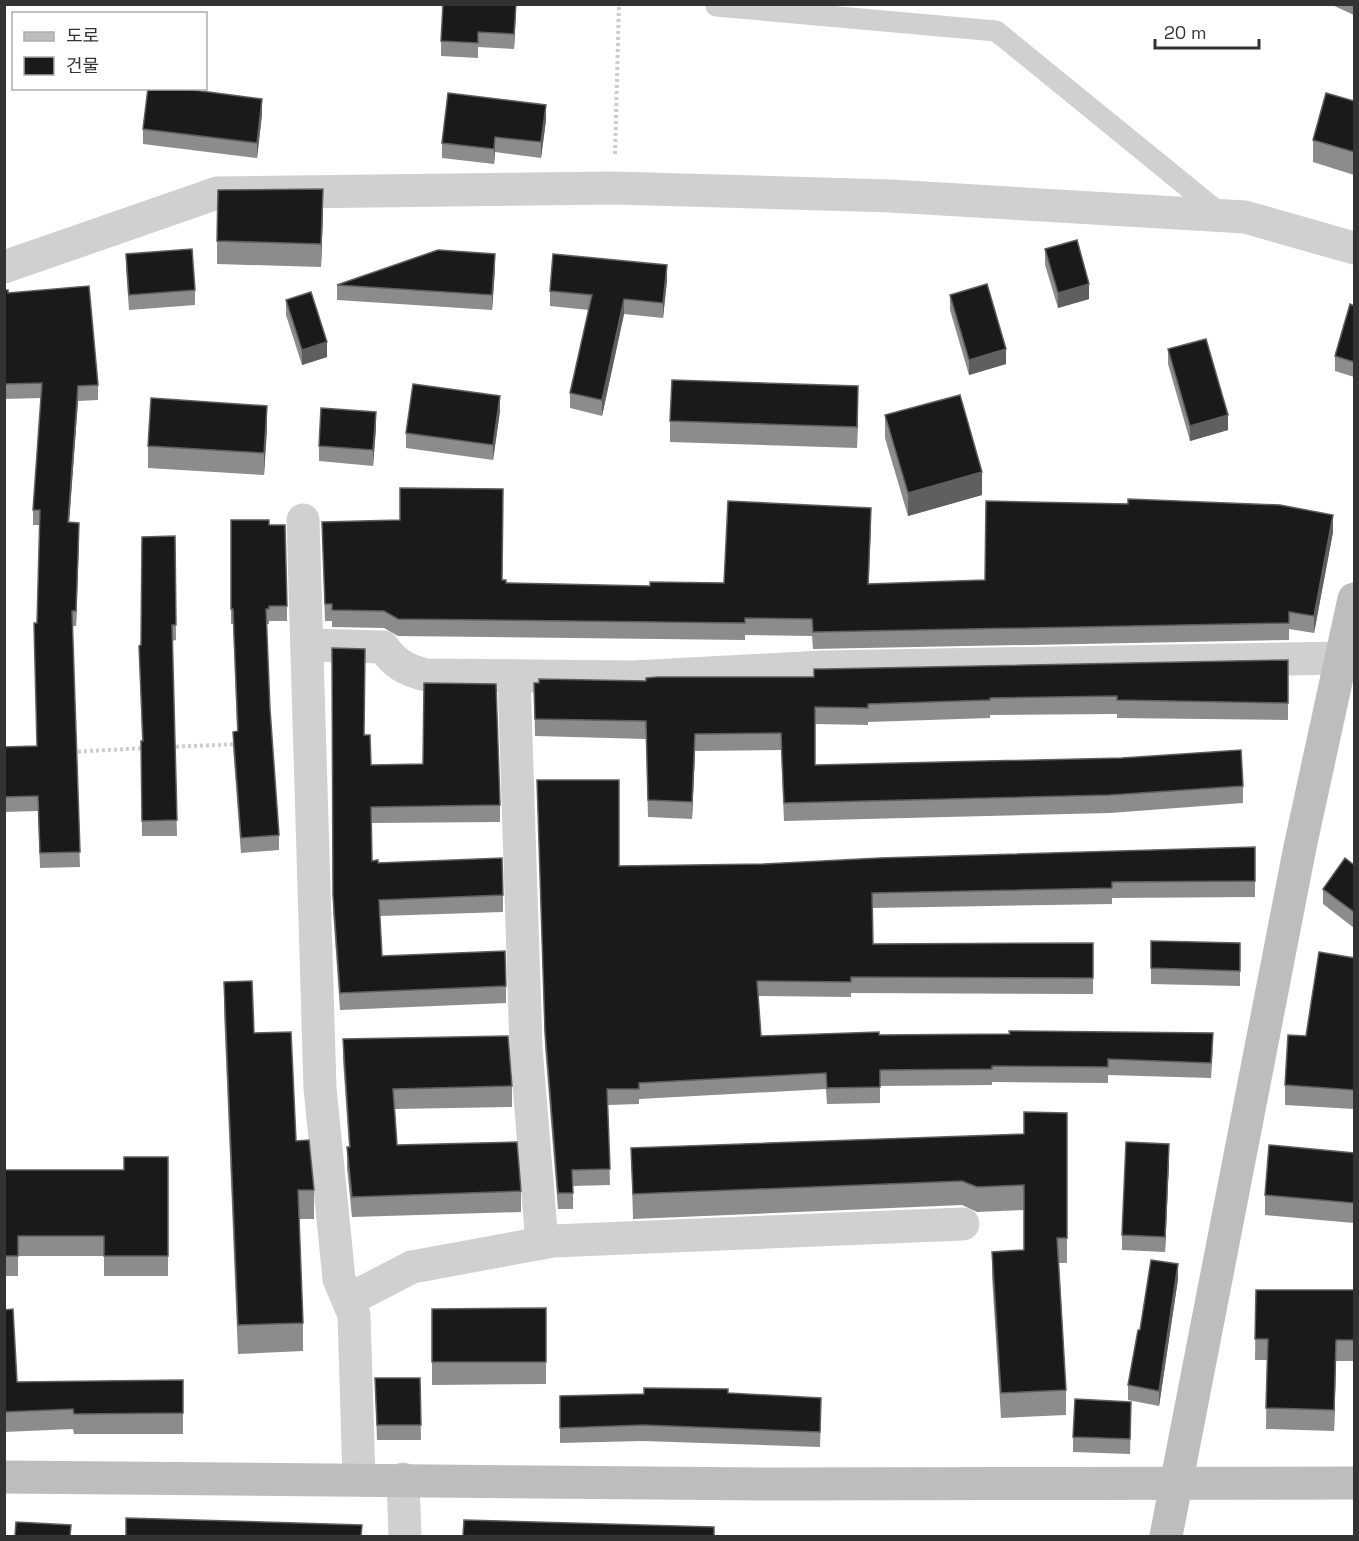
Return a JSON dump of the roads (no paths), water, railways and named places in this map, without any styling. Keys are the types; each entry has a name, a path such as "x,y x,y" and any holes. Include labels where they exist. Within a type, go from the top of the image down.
{"street":[{"path":"4,267 217,193 614,188 891,196 1245,217 1354,248"},
{"path":"303,520 320,1088 339,1279 354,1315 359,1479"},
{"path":"1166,1536 1300,847 1354,599"},
{"path":"308,645 383,647 393,661 407,670 426,675 633,677 822,667 1342,658"},
{"path":"514,676 526,1048 542,1243"},
{"path":"348,1300 412,1266 542,1243 963,1224"},
{"path":"4,1477 765,1484 1354,1483"},
{"path":"403,1479 405,1536"}],"lane":[{"path":"716,6 996,31 1222,215"}]}
